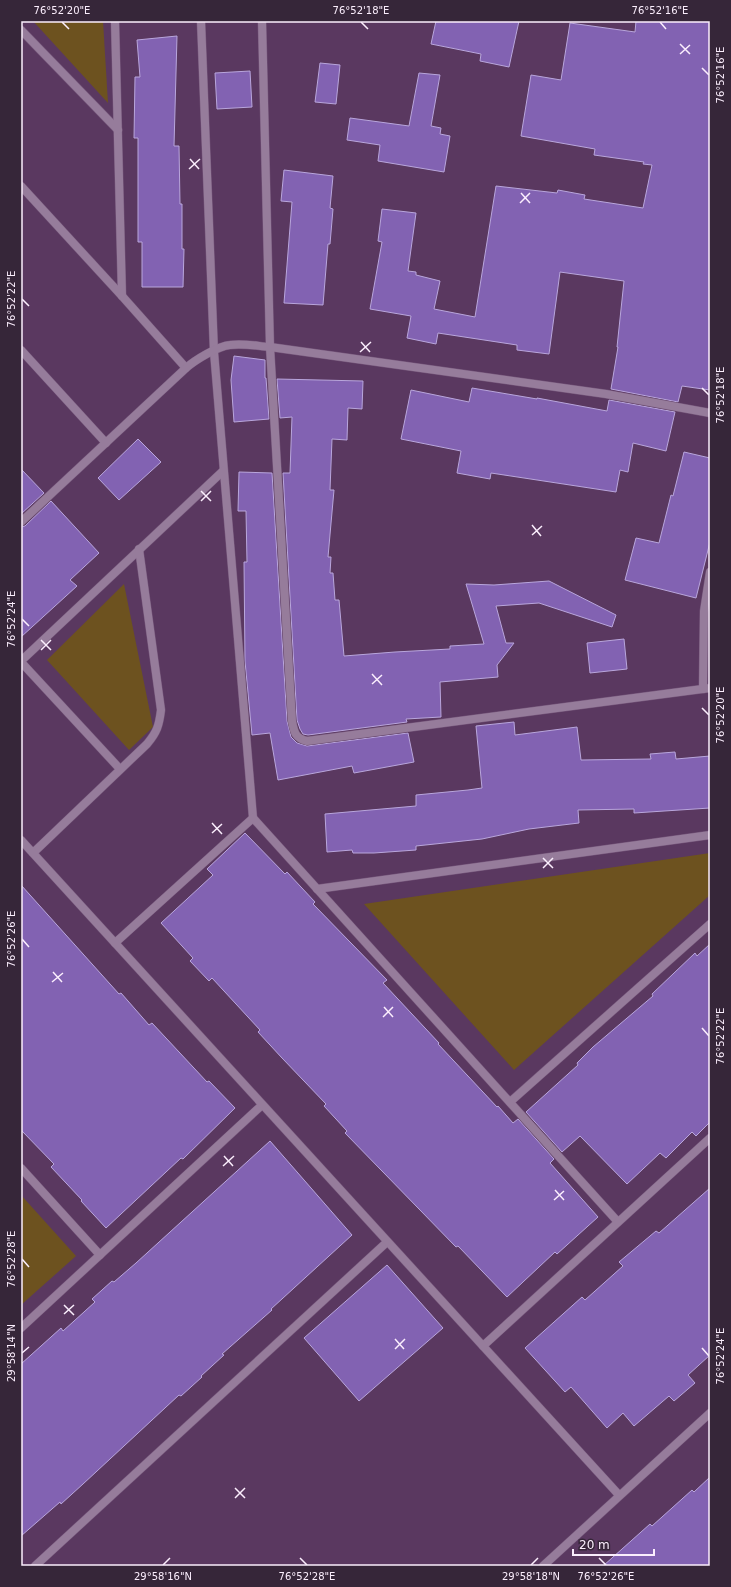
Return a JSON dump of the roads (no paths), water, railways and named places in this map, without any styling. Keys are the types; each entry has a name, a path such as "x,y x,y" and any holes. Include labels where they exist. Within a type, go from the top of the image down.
{"street":[{"path":"115,21 122,296"},
{"path":"201,21 214,352 253,818 618,1222"},
{"path":"262,21 270,347 292,721 294,732 300,739 307,741 706,688 704,611 710,572"},
{"path":"21,30 118,130"},
{"path":"21,186 186,368"},
{"path":"21,522 186,368 197,359 228,345 246,344 270,347 606,394 710,413"},
{"path":"21,350 106,443"},
{"path":"120,769 21,662 223,471"},
{"path":"33,853 147,744 156,733 160,724 160,710 139,549"},
{"path":"115,943 253,818"},
{"path":"317,889 710,835"},
{"path":"21,840 619,1495"},
{"path":"510,1102 710,924"},
{"path":"21,1328 262,1105"},
{"path":"483,1346 710,1138"},
{"path":"21,1168 100,1255"},
{"path":"35,1566 388,1242"},
{"path":"542,1566 710,1413"}]}
